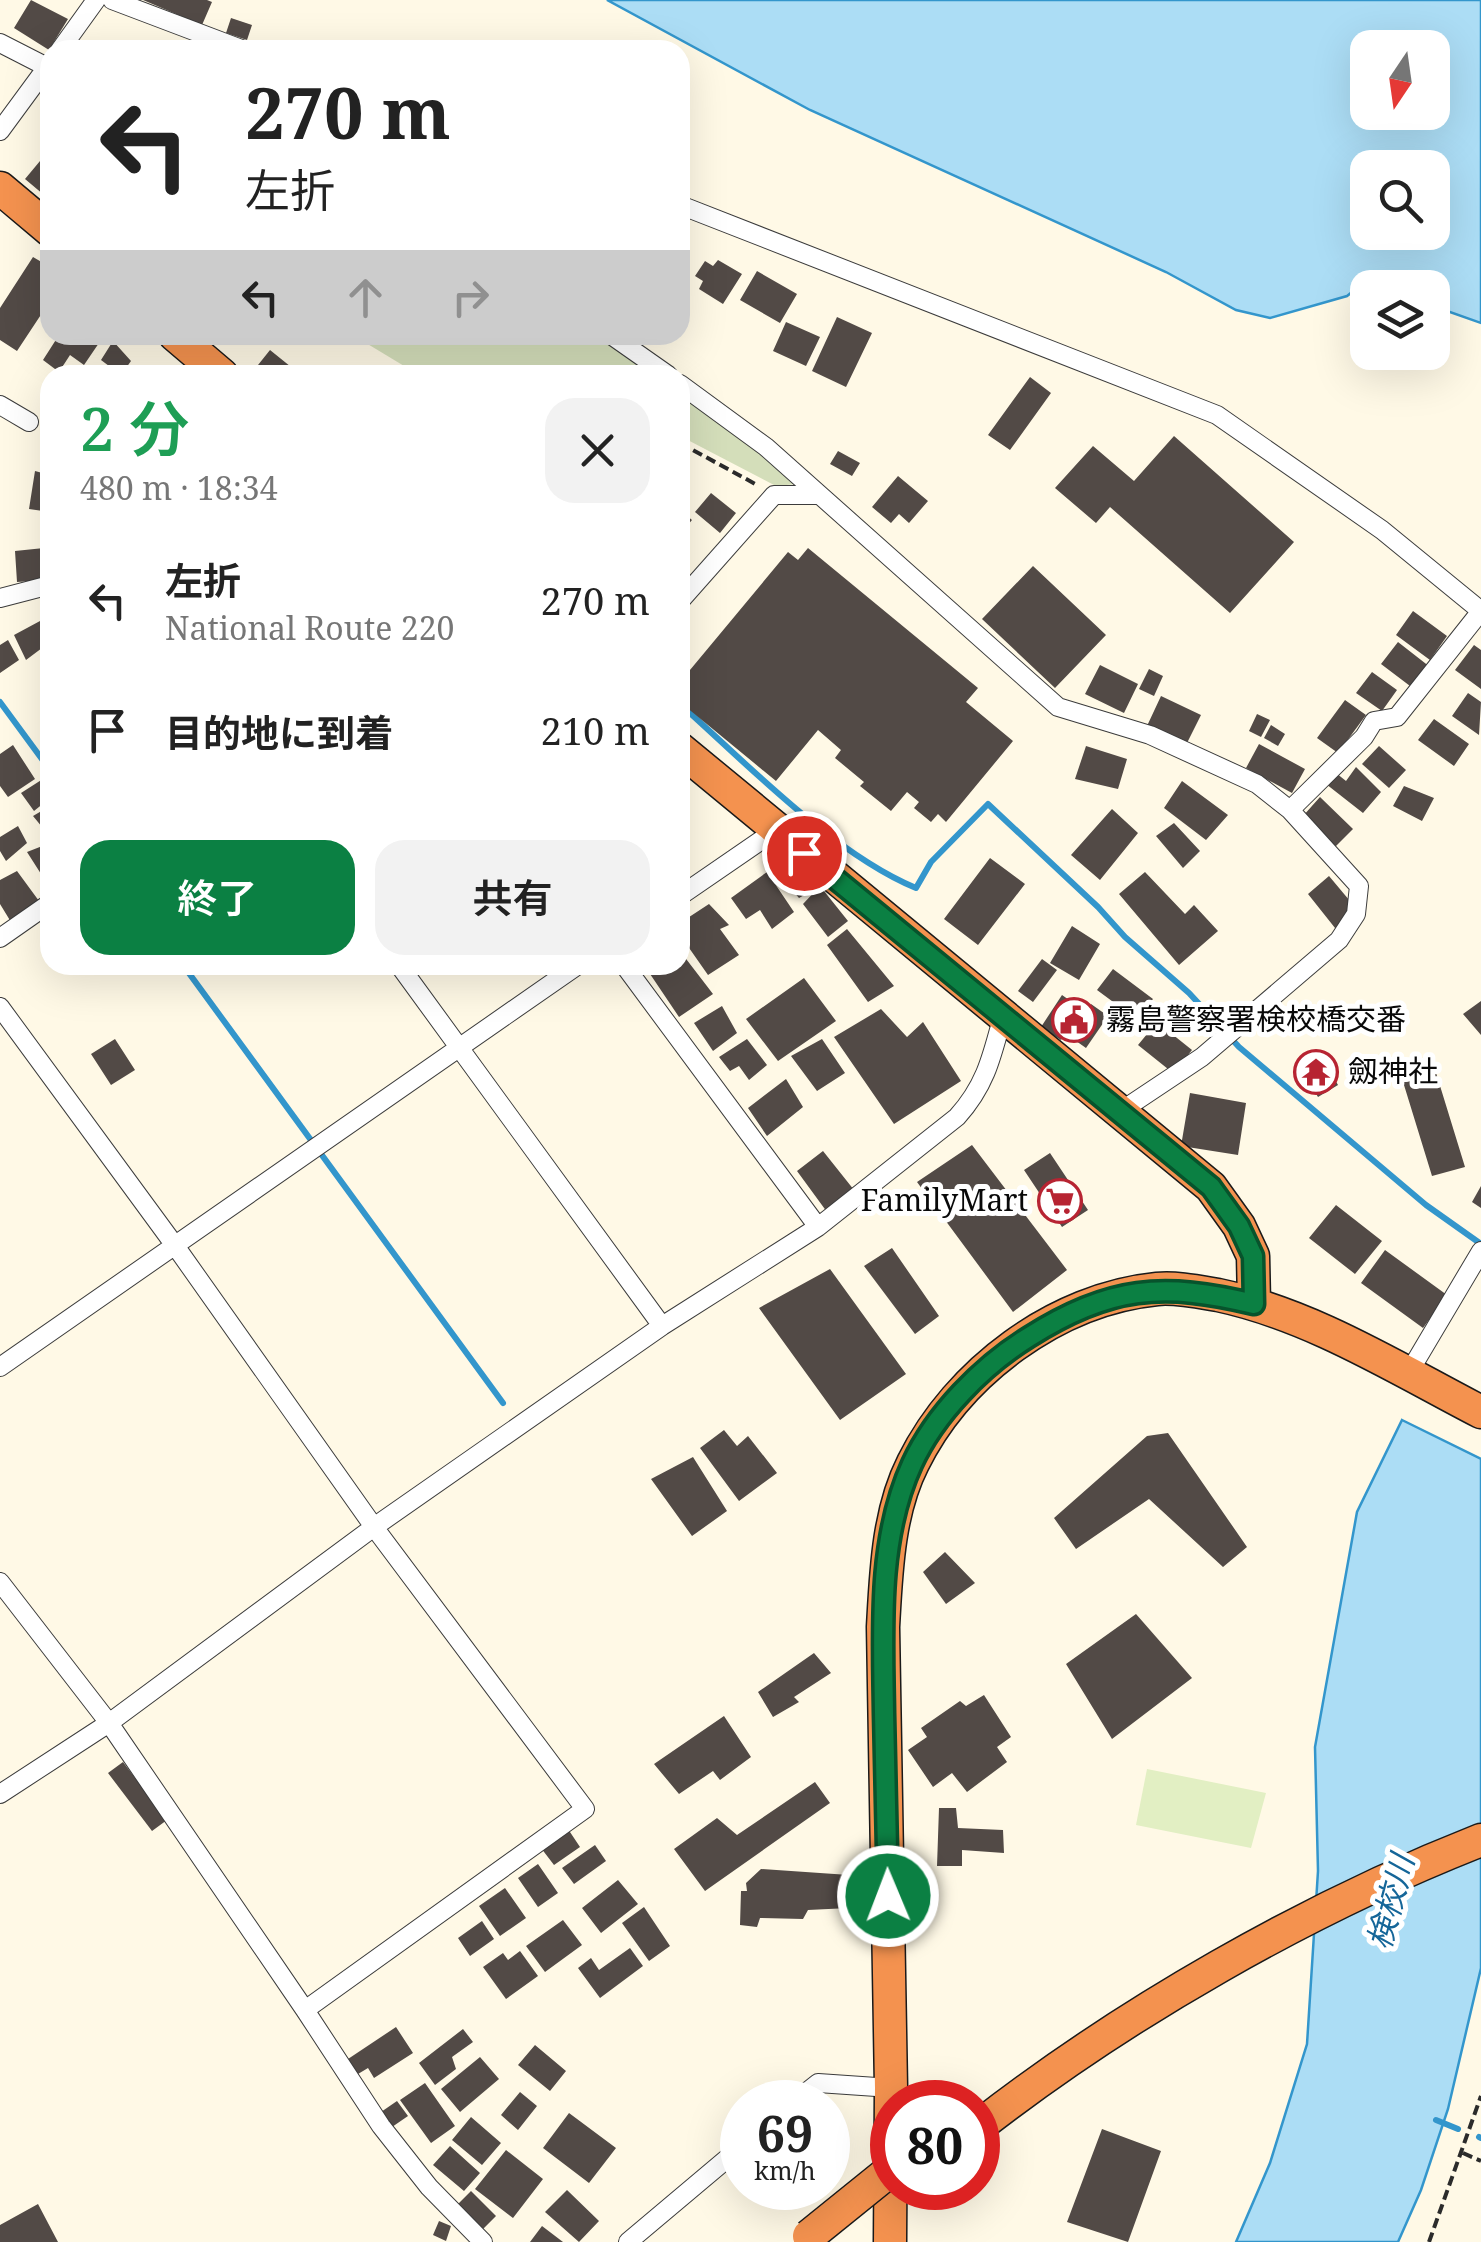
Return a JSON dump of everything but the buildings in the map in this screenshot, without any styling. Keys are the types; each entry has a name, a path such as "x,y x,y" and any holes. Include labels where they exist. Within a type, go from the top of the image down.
{"highway":[{"path":"0,188 40,222"},
{"path":"187,345 210,365"},
{"path":"690,757 1211,1187 1239,1226 1253,1256 1254,1304"},
{"path":"891,2080 882,1626 886,1570 895,1516 911,1466 932,1429 965,1390 1013,1346 1062,1316 1111,1298 1160,1288 1254,1304 1322,1329 1481,1412"},
{"path":"1000,2112 1193,1974 1372,1870 1481,1824"},
{"path":"1000,2088 1100,2019 1481,1840"},
{"path":"814,2240 870,2188"},
{"path":"814,2240 870,2206"},
{"path":"890,2210 890,2242"}],"street":[{"path":"67,40 96,0"},
{"path":"112,0 218,40"},
{"path":"0,43 40,62"},
{"path":"0,131 40,78"},
{"path":"690,209 1217,415 1382,530 1481,611 1397,718 1374,722 1364,737 1290,810"},
{"path":"625,345 654,365"},
{"path":"690,391 766,446 1058,707 1150,735 1256,784 1290,810 1360,886 1356,914 1340,940 1202,1057 1121,1111"},
{"path":"0,405 29,422"},
{"path":"690,590 774,495 820,495"},
{"path":"0,598 40,588"},
{"path":"690,889 776,830"},
{"path":"0,938 40,910"},
{"path":"406,975 662,1326"},
{"path":"0,1368 563,975"},
{"path":"631,975 818,1227"},
{"path":"0,1007 374,1527 585,1808 306,2010"},
{"path":"0,1794 108,1723 374,1527 662,1326 818,1227 957,1118 974,1099 986,1078 1003,1015"},
{"path":"1415,1378 1481,1250"},
{"path":"0,1582 108,1723 306,2010 380,2126 440,2200 483,2242"},
{"path":"628,2242 720,2165"}],"path":[{"path":"690,449 774,495"},
{"path":"1429,2242 1481,2096"},
{"path":"1462,2152 1481,2162"}],"green space":[{"path":"369,345 610,345 641,365 402,365"},
{"path":"690,399 775,461 797,484 776,486 690,441"},
{"path":"1147,1769 1266,1793 1251,1848 1136,1825"}],"water":[{"path":"607,0 1481,0 1481,323 1450,312 1450,270 1350,270 1347,296 1270,318 1236,310 1166,272 810,110 690,45 690,40 681,40"},
{"name":"検校川","path":"1402,1420 1481,1459 1481,1968 1448,2109 1421,2190 1398,2242 1236,2242 1270,2163 1307,2044 1318,1871 1315,1747 1357,1512"}],"waterway":[{"path":"0,702 40,756"},
{"path":"690,713 823,831 885,873 916,888 931,862 988,804 1125,937 1189,993 1239,1047 1426,1205 1481,1244"},
{"path":"190,975 503,1403"},
{"path":"1436,2120 1458,2129"}],"place":[{"name":"霧島警察署検校橋交番","path":"1074,1020"},
{"name":"劔神社","path":"1316,1072"},
{"name":"FamilyMart","path":"1060,1201"}],"route":[{"path":"804,853 1211,1187 1239,1226 1253,1256 1254,1304 1160,1288 1111,1298 1062,1316 1013,1346 965,1390 932,1429 911,1466 895,1516 886,1570 882,1626 888,1896"}]}
